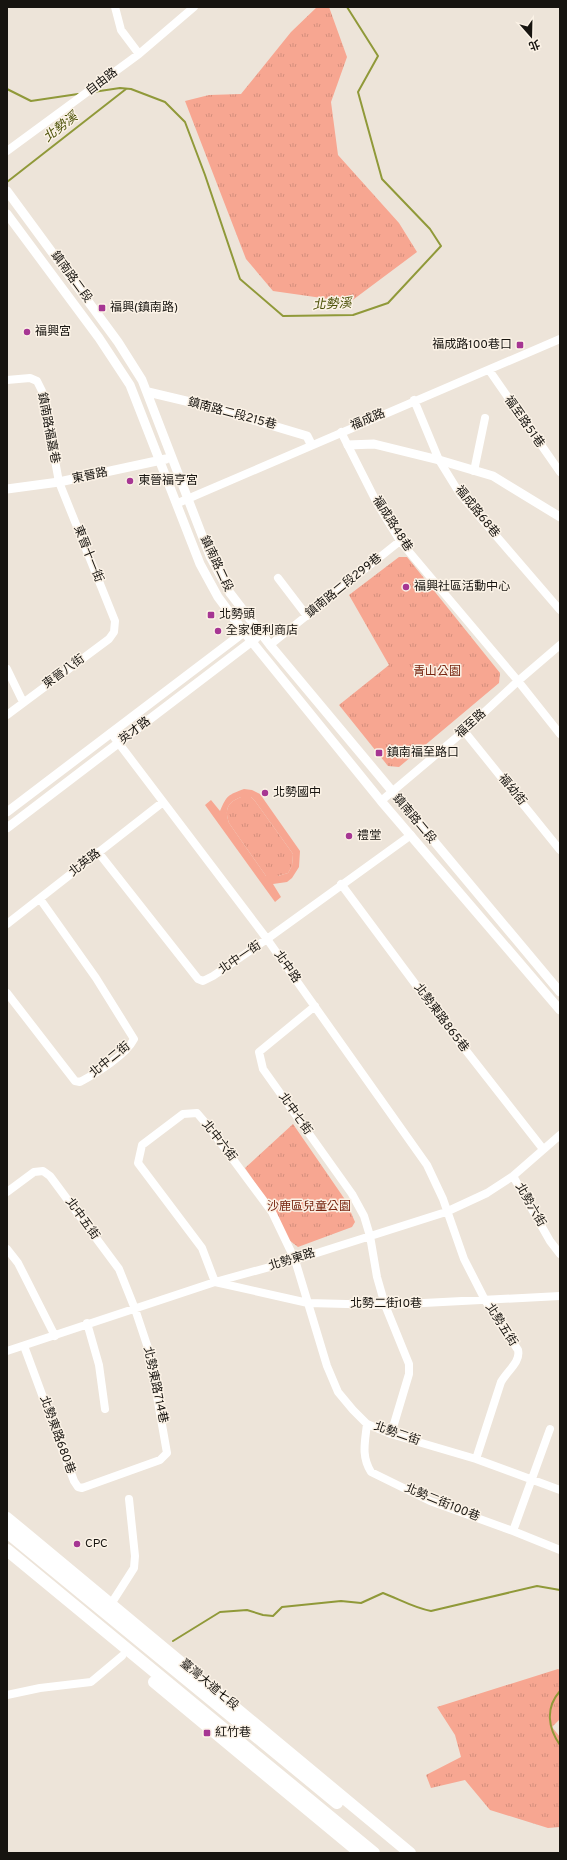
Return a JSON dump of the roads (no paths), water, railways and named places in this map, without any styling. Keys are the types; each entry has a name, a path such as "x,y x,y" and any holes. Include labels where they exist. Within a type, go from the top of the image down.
{"main road":[{"name":"臺灣大道七段","path":"7,1518 410,1853"},
{"name":"臺灣大道七段","path":"7,1532 398,1853"},
{"name":"臺灣大道七段","path":"7,1550 374,1853"},
{"path":"7,1560 360,1853"}],"street":[{"path":"115,7 121,30 139,54"},
{"name":"自由路","path":"7,151 139,54 194,7"},
{"name":"鎮南路二段","path":"7,191 118,342 148,392 210,556 224,583 270,645 560,992"},
{"name":"鎮南路二段","path":"7,214 99,338 130,385 208,580 244,632 381,801 560,1010"},
{"name":"福成路","path":"178,503 311,444 560,339"},
{"name":"福至路51巷","path":"489,370 560,472"},
{"name":"鎮南路福嘉巷","path":"7,380 30,378 37,381 42,390 59,482"},
{"name":"鎮南路二段215巷","path":"148,392 268,423 307,436 311,444"},
{"name":"福成路68巷","path":"414,400 439,460 460,494 560,610"},
{"path":"474,470 485,418"},
{"name":"福成路48巷","path":"341,432 378,505 400,541 518,681 560,734"},
{"path":"348,445 374,444 439,460 493,476 560,518"},
{"name":"東晉路","path":"7,490 59,482 161,460 173,456"},
{"name":"東晉十一街","path":"59,482 113,614 115,625"},
{"name":"鎮南路二段299巷","path":"270,645 400,541"},
{"path":"278,578 306,616"},
{"name":"英才路","path":"7,812 253,624"},
{"name":"東晉八街","path":"7,715 109,639 114,632 115,625"},
{"name":"英才路","path":"7,828 119,744 261,634"},
{"name":"福至路","path":"381,801 464,731 518,681 560,645"},
{"path":"7,669 23,702"},
{"name":"福幼街","path":"464,731 560,850"},
{"name":"北中路","path":"111,733 267,939 427,1165 443,1199 446,1212"},
{"name":"北英路","path":"7,924 163,802"},
{"name":"北中一街","path":"98,852 198,979 203,981 213,976 267,939 341,884 411,835"},
{"name":"北勢東路865巷","path":"341,884 439,1016 543,1149"},
{"name":"北中二街","path":"7,992 75,1081 80,1082 95,1074 130,1046 134,1039 96,978 40,899"},
{"name":"北中七街","path":"314,1006 259,1052 260,1059 263,1069 352,1194 364,1216 370,1236"},
{"name":"北中六街","path":"215,1282 202,1248 138,1163 142,1145 183,1114 197,1113 209,1126 272,1212 295,1260"},
{"name":"北勢東路","path":"7,1351 55,1336 87,1323 136,1309 215,1282 295,1260 446,1212 487,1193 513,1176 560,1135"},
{"name":"北中五街","path":"7,1192 34,1172 43,1171 50,1176 119,1269 136,1309"},
{"name":"北勢六街","path":"513,1176 550,1241 560,1254"},
{"name":"北勢五街","path":"446,1212 464,1259 485,1300 518,1350 519,1356 517,1362 507,1371 501,1382 476,1459"},
{"path":"370,1236 377,1277 385,1305 409,1364 409,1374 391,1434"},
{"path":"7,1249 18,1263 55,1336"},
{"name":"北勢二街","path":"295,1260 327,1366 338,1392 367,1424 391,1434 476,1459 532,1478 560,1490"},
{"name":"北勢二街10巷","path":"215,1282 308,1303 385,1305 560,1296"},
{"name":"北勢東路714巷","path":"136,1309 149,1351 166,1438 167,1453 160,1460"},
{"path":"87,1323 99,1365 105,1409"},
{"name":"北勢東路680巷","path":"24,1346 74,1481 78,1487 82,1488 160,1460"},
{"name":"北勢二街100巷","path":"367,1424 363,1454 365,1463 370,1472 430,1501 513,1531 560,1550"},
{"path":"513,1531 550,1429"},
{"path":"111,1604 134,1568 135,1556 129,1499"},
{"path":"7,1695 40,1688 91,1682 122,1656"}],"waterway":[{"name":"北勢溪","path":"93,92 120,88 131,89 165,102 185,122 205,175 240,279 283,316 353,315 388,303 441,246 430,229 382,179 358,92 378,56 347,7"},
{"name":"北勢溪","path":"7,89 31,101 78,94"},
{"name":"北勢溪","path":"7,182 126,89"},
{"path":"173,1641 220,1612 247,1610 263,1615 273,1616 282,1607 341,1601 361,1603 383,1593 413,1606 431,1611 537,1586 560,1590"},
{"path":"560,1691 555,1698 550,1711 553,1732 560,1745"}],"place":[{"name":"福興(鎮南路)","path":"102,308"},
{"name":"福興宮","path":"27,332"},
{"name":"福成路100巷口","path":"520,345"},
{"name":"東晉福亨宮","path":"130,481"},
{"name":"福興社區活動中心","path":"406,587"},
{"name":"北勢頭","path":"211,615"},
{"name":"全家便利商店","path":"218,631"},
{"name":"鎮南福至路口","path":"379,753"},
{"name":"北勢國中","path":"265,793"},
{"name":"禮堂","path":"349,836"},
{"name":"CPC","path":"77,1544"},
{"name":"紅竹巷","path":"207,1733"}],"park label":[{"name":"青山公園","path":"437,672"},
{"name":"沙鹿區兒童公園","path":"309,1207"}]}
